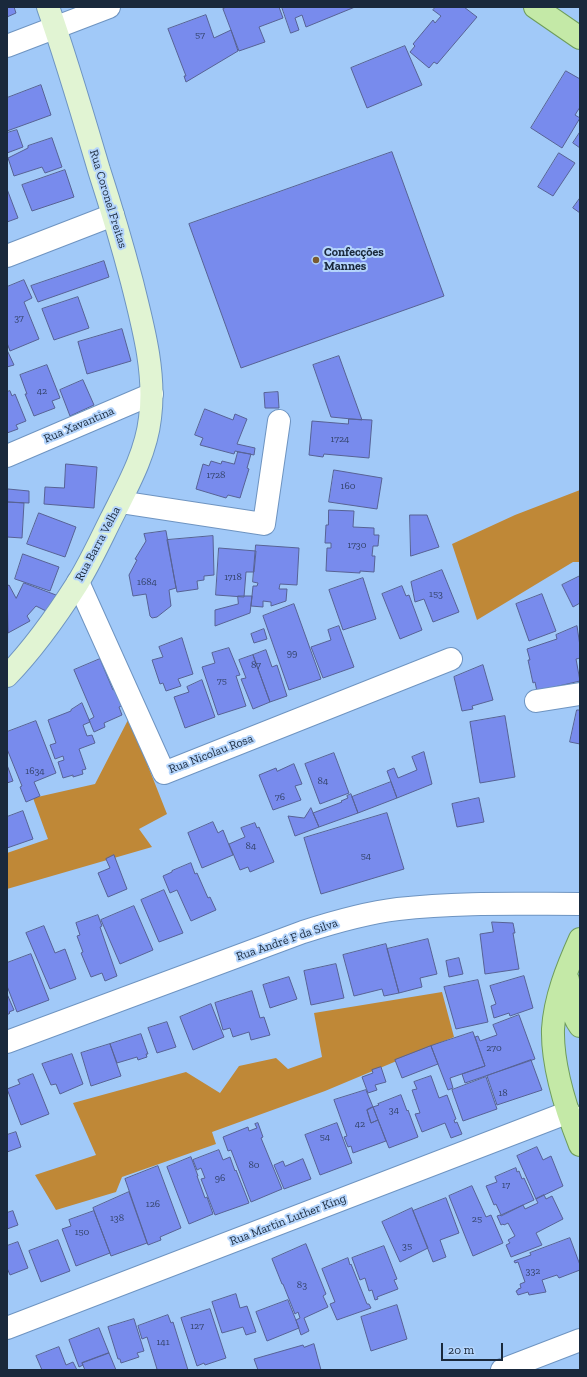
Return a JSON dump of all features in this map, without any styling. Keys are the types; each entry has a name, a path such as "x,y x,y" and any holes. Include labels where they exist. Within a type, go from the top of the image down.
{"main road":[{"path":"534,7 580,38"},
{"path":"580,939 567,968 557,1003 554,1030 555,1050 560,1084 580,1145"},
{"path":"567,968 570,1004 575,1019 580,1026"}],"street":[{"name":"Rua Coronel Freitas","path":"48,7 113,215 140,315 148,354 152,394"},
{"path":"7,46 109,7"},
{"path":"7,256 113,215"},
{"name":"Rua Xavantina","path":"7,456 152,394"},
{"name":"Rua Barra Velha","path":"7,676 26,656 46,630 78,582 120,502 137,466 146,441 152,394"},
{"path":"120,502 264,524 279,422"},
{"name":"Rua Nicolau Rosa","path":"78,582 164,773 451,659"},
{"path":"536,701 580,694"},
{"name":"Rua André F da Silva","path":"7,1042 303,932 361,915 397,909 443,905 580,904"},
{"name":"Rua Martin Luther King","path":"7,1328 569,1112"},
{"path":"502,1370 580,1340"}],"shaded area":[{"path":"580,490 580,562 573,562 477,620 452,544 515,515"},
{"path":"129,718 167,814 139,829 152,847 7,889 7,853 48,839 33,798 95,784"},
{"path":"442,992 454,1037 325,1091 212,1132 216,1144 122,1177 116,1192 56,1210 35,1175 96,1155 73,1103 186,1072 220,1093 239,1066 276,1058 288,1069 322,1057 314,1013"}],"building":[{"path":"7,7 14,7 16,13 7,17"},
{"path":"227,7 279,7 283,18 259,27 265,42 239,51 223,9"},
{"path":"282,7 355,7 306,27 302,15 295,18 299,30 291,33"},
{"path":"436,7 464,7 477,17 437,64 434,62 429,68 410,52 415,46 413,44 433,20 435,23 441,16 433,10"},
{"path":"206,15 214,38 231,30 238,51 186,82 184,76 186,76 168,29"},
{"path":"405,46 422,85 367,108 351,68"},
{"path":"566,71 580,79 580,107 575,115 580,118 562,148 531,128"},
{"path":"41,85 51,115 7,131 7,98"},
{"path":"17,130 23,147 7,153 7,133"},
{"path":"580,132 580,148 573,143"},
{"path":"52,138 62,167 45,173 42,167 14,176 8,158 28,148 28,146"},
{"name":"Confecções Mannes","path":"392,152 444,296 241,368 189,224"},
{"path":"559,153 575,163 553,196 538,187"},
{"path":"65,170 74,197 32,211 22,185"},
{"path":"7,189 18,218 7,222"},
{"path":"580,198 580,213 573,208"},
{"path":"104,261 109,277 38,302 31,286"},
{"path":"24,280 32,298 24,302 39,339 10,351 7,343 7,287"},
{"path":"78,297 89,328 54,340 42,309"},
{"path":"122,329 131,361 87,374 78,342"},
{"path":"7,350 14,365 7,367"},
{"path":"339,356 362,420 331,417 313,365"},
{"path":"47,365 60,398 52,401 55,408 34,416 25,394 27,394 20,375"},
{"path":"83,380 94,405 70,416 60,390"},
{"path":"10,391 12,396 15,394 26,421 16,425 18,429 7,433 7,392"},
{"path":"278,392 279,408 265,408 264,393"},
{"path":"205,409 233,420 235,414 247,419 237,444 255,448 254,455 235,451 234,454 200,445 203,438 195,435"},
{"path":"349,419 372,420 369,458 324,454 323,457 309,455 312,421 348,424"},
{"path":"238,452 251,454 247,468 249,469 240,498 228,495 226,498 196,489 203,464 209,466 211,461 221,464 222,461 234,464"},
{"path":"66,464 97,467 94,508 44,504 45,487 64,488"},
{"path":"334,470 382,478 377,509 329,502"},
{"path":"8,489 29,491 29,503 8,502"},
{"path":"7,502 24,503 22,538 7,537"},
{"path":"329,510 354,511 353,527 374,528 374,535 379,535 378,546 373,546 372,556 375,556 374,572 360,571 360,573 326,571 327,548 331,548 331,543 325,543"},
{"path":"39,513 76,527 65,557 27,544"},
{"path":"410,515 427,515 439,547 411,556"},
{"path":"166,531 176,588 169,590 171,606 157,617 152,618 150,616 146,594 133,596 129,575 137,560 135,559 146,541 144,534"},
{"path":"213,536 214,575 204,576 204,580 197,581 198,589 177,592 167,540"},
{"path":"256,545 299,548 297,585 280,584 279,589 287,589 286,601 271,606 271,602 263,601 263,607 251,606 253,586 257,586 258,583 253,582"},
{"path":"219,548 256,551 254,572 246,572 244,597 216,595"},
{"path":"23,554 59,567 50,591 15,579"},
{"path":"442,570 459,612 433,622 424,599 415,602 411,582"},
{"path":"580,576 580,603 573,607 562,585"},
{"path":"363,578 376,619 343,630 329,590"},
{"path":"24,583 56,595 48,612 36,606 27,616 30,621 8,633 7,586 9,585 16,598"},
{"path":"402,586 406,596 409,595 422,630 400,639 382,594"},
{"path":"542,594 556,631 529,641 516,604"},
{"path":"238,596 252,596 250,613 215,626 215,610 238,604"},
{"path":"294,604 321,679 289,690 263,616"},
{"path":"339,626 354,667 323,678 311,647 331,640 328,630"},
{"path":"577,626 580,658 576,659 580,681 550,688 538,696 535,682 533,683 527,649 557,639 556,635"},
{"path":"264,629 267,639 254,643 251,634"},
{"path":"182,638 193,674 178,679 181,686 166,691 163,683 160,684 152,660 163,657 159,647"},
{"path":"229,648 240,675 236,676 246,706 218,715 202,667 215,663 212,653"},
{"path":"266,650 272,667 277,665 287,696 270,702 253,655"},
{"path":"253,655 270,702 253,709 241,679 246,678 239,660"},
{"path":"100,659 113,690 119,687 125,704 119,707 122,715 104,723 105,727 94,732 89,720 94,717 74,670"},
{"path":"483,665 493,700 472,706 473,709 462,711 454,677"},
{"path":"202,680 215,717 185,728 174,697 189,692 187,687"},
{"path":"82,703 90,722 83,725 87,736 92,735 95,743 79,749 86,769 82,770 83,774 63,778 58,762 64,760 63,756 55,759 50,745 56,743 48,720 71,711"},
{"path":"577,710 580,710 580,744 570,742"},
{"path":"505,716 515,777 480,783 470,722"},
{"path":"36,721 56,773 34,782 40,796 26,802 20,787 22,786 7,749 7,732"},
{"path":"424,752 432,784 397,798 387,771 394,768 398,778 417,770 412,757"},
{"path":"334,753 349,793 320,804 305,764"},
{"path":"294,764 302,784 295,786 301,800 273,810 259,775 276,768 277,771"},
{"path":"7,765 13,781 7,783"},
{"path":"391,782 397,798 358,813 352,797"},
{"path":"351,794 358,813 319,827 313,813 342,802 341,801 348,798 347,796"},
{"path":"479,798 484,822 457,827 452,804"},
{"path":"311,808 319,827 295,836 288,816 304,818"},
{"path":"23,811 33,839 7,848 7,817"},
{"path":"387,813 404,869 321,894 304,838"},
{"path":"213,822 218,833 223,830 233,855 202,868 188,833"},
{"path":"255,823 257,828 259,827 274,862 250,872 248,867 240,870 229,844 245,837 241,828"},
{"path":"114,855 127,889 108,897 98,873 110,868 106,859"},
{"path":"191,863 195,874 197,873 208,898 210,897 216,910 191,921 177,890 170,893 163,876"},
{"path":"164,890 183,933 159,942 141,900"},
{"path":"134,906 153,950 120,964 101,920"},
{"path":"98,915 102,926 100,927 117,976 105,981 102,973 91,977 81,953 83,952 77,936 80,935 76,923"},
{"path":"492,922 513,923 515,933 513,933 519,969 485,974 480,934 493,932"},
{"path":"44,926 55,953 65,949 76,979 50,989 26,933"},
{"path":"428,939 437,974 420,978 422,987 399,993 387,949"},
{"path":"386,944 399,993 384,996 382,989 354,996 343,955"},
{"path":"31,954 49,1000 17,1012 7,986 7,963"},
{"path":"459,958 463,974 449,977 446,961"},
{"path":"336,964 344,998 311,1005 304,971"},
{"path":"524,976 533,1008 510,1016 509,1013 494,1018 491,1006 496,1004 490,986"},
{"path":"289,977 297,999 270,1008 263,985"},
{"path":"478,980 488,1022 456,1029 444,987"},
{"path":"252,991 260,1018 264,1017 270,1035 251,1040 249,1032 233,1037 230,1028 223,1030 215,1003"},
{"path":"7,994 14,1010 9,1012 10,1013 7,1015"},
{"path":"211,1004 224,1037 193,1050 180,1017"},
{"path":"519,1015 535,1059 465,1083 462,1074 485,1066 475,1037 478,1036 480,1041 497,1035 493,1025"},
{"path":"167,1022 176,1047 157,1053 148,1028"},
{"path":"473,1032 485,1066 450,1078 453,1088 448,1090 431,1046"},
{"path":"141,1034 148,1054 146,1054 147,1057 138,1060 137,1057 117,1063 110,1044"},
{"path":"110,1044 121,1076 91,1086 81,1053"},
{"path":"431,1046 438,1064 402,1078 395,1060"},
{"path":"72,1054 83,1084 60,1094 56,1084 51,1085 42,1064"},
{"path":"531,1060 542,1090 497,1105 487,1076"},
{"path":"381,1067 386,1082 375,1085 377,1090 368,1093 362,1077 373,1073 372,1070"},
{"path":"33,1074 49,1114 21,1125 7,1089 20,1084 18,1080"},
{"path":"431,1076 439,1098 447,1095 456,1119 454,1120 455,1123 457,1122 462,1134 451,1138 445,1123 422,1132 415,1114 420,1113 412,1090 417,1089 414,1082"},
{"path":"486,1077 497,1109 463,1121 452,1090"},
{"path":"366,1090 373,1107 367,1110 371,1123 378,1120 386,1141 353,1153 351,1146 348,1147 344,1137 347,1136 334,1100"},
{"path":"401,1095 418,1137 389,1148 373,1107"},
{"path":"373,1107 378,1120 371,1123 367,1110"},
{"path":"258,1123 263,1137 261,1138 282,1189 251,1202 231,1150 228,1151 223,1137 248,1127 249,1131 257,1128 255,1124"},
{"path":"337,1123 352,1163 320,1175 305,1135"},
{"path":"16,1132 21,1147 7,1152 7,1135"},
{"path":"537,1147 543,1160 551,1156 563,1186 536,1199 517,1156"},
{"path":"219,1150 223,1160 230,1157 249,1203 215,1215 201,1179 205,1178 201,1168 197,1170 193,1160"},
{"path":"191,1157 205,1198 207,1197 213,1214 189,1224 167,1167"},
{"path":"303,1159 311,1179 284,1189 274,1165 283,1161 285,1166"},
{"path":"158,1166 181,1228 160,1237 161,1240 148,1245 125,1179"},
{"path":"516,1168 522,1179 524,1178 534,1200 501,1215 496,1204 494,1205 486,1186 497,1182 495,1177"},
{"path":"472,1186 486,1217 491,1215 503,1243 473,1256 449,1196"},
{"path":"129,1192 147,1243 111,1256 93,1208"},
{"path":"544,1195 546,1199 552,1196 563,1219 536,1233 542,1245 511,1257 506,1245 510,1243 508,1240 515,1236 508,1223 501,1225 497,1216 501,1216 523,1205 525,1209 538,1203 536,1199"},
{"path":"446,1198 459,1233 440,1240 446,1257 433,1262 413,1211"},
{"path":"412,1208 428,1248 400,1262 382,1222"},
{"path":"13,1211 18,1225 7,1229 7,1213"},
{"path":"94,1211 110,1253 76,1266 62,1229 71,1226 69,1220"},
{"path":"570,1238 580,1265 580,1270 559,1278 557,1275 542,1280 546,1292 529,1295 528,1292 518,1295 516,1291 521,1288 520,1284 525,1282 518,1262 515,1263 514,1261 531,1255 530,1253"},
{"path":"58,1240 70,1271 41,1282 29,1251"},
{"path":"18,1242 28,1268 10,1275 7,1268 7,1246"},
{"path":"306,1244 326,1294 323,1296 328,1307 304,1318 309,1331 301,1335 296,1320 300,1318 298,1312 295,1314 272,1259"},
{"path":"384,1246 397,1279 394,1280 398,1289 377,1297 378,1299 375,1300 372,1290 369,1291 365,1278 360,1280 352,1258"},
{"path":"348,1258 367,1304 369,1304 371,1308 337,1320 330,1304 335,1302 322,1269"},
{"path":"236,1294 240,1308 247,1306 256,1332 246,1335 243,1327 222,1333 212,1302"},
{"path":"288,1300 299,1328 267,1341 256,1312"},
{"path":"397,1305 407,1339 371,1351 361,1317"},
{"path":"210,1309 226,1358 197,1366 181,1318"},
{"path":"168,1315 171,1323 173,1322 188,1370 154,1370 157,1369 147,1337 142,1339 138,1326"},
{"path":"134,1319 144,1351 137,1353 139,1357 121,1363 120,1359 118,1359 108,1327"},
{"path":"99,1328 109,1353 82,1363 83,1365 79,1367 69,1340"},
{"path":"314,1344 321,1370 258,1370 254,1359 303,1345 304,1347"},
{"path":"59,1347 66,1365 73,1362 77,1370 42,1370 36,1356"},
{"path":"109,1353 116,1370 85,1370 82,1363"}],"place":[{"name":"Confecções Mannes","path":"316,260"}]}
